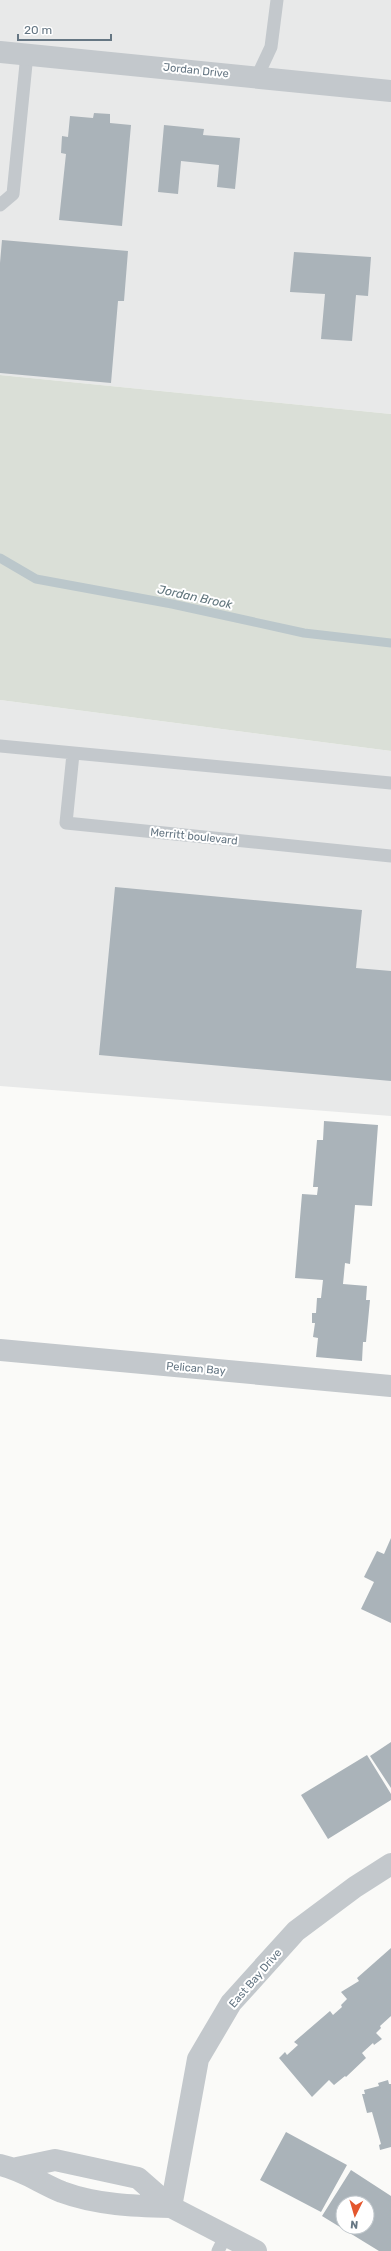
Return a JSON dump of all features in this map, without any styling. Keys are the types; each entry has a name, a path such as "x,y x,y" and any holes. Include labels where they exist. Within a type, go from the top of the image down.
{"street":[{"name":"Jordan Drive","path":"0,52 391,91"},
{"name":"Pelican Bay","path":"0,1350 391,1386"},
{"name":"East Bay Drive","path":"171,2207 198,2059 231,2003 296,1931 355,1887 391,1864"},
{"path":"8,2167 55,2160 138,2178 171,2207 222,2243 256,2251"},
{"path":"8,2167 62,2192 121,2206 171,2207"}],"lane":[{"path":"257,77 272,47 277,0"},
{"path":"0,205 13,194 27,54"},
{"path":"0,746 391,783"},
{"name":"Merritt boulevard","path":"73,754 66,823 391,856"}],"shaded area":[{"path":"0,0 391,0 391,414 0,375"},
{"path":"0,375 391,414 391,751 0,700"},
{"path":"0,700 391,751 391,1116 0,1086"}],"building":[{"path":"94,113 110,114 110,123 131,125 122,226 59,220 66,154 61,153 62,136 68,137 70,116 93,118"},
{"path":"164,125 204,129 203,135 240,138 235,189 217,187 219,165 181,161 178,194 158,192"},
{"path":"2,240 128,251 124,301 118,301 111,383 0,373 0,263"},
{"path":"294,252 371,257 368,296 356,295 352,341 321,339 325,294 290,292"},
{"path":"115,887 362,910 356,968 391,971 391,1081 99,1055"},
{"path":"324,1121 378,1125 372,1206 355,1205 350,1264 345,1263 343,1284 367,1286 366,1300 370,1300 366,1342 363,1342 362,1361 316,1357 318,1338 313,1337 315,1323 312,1323 312,1313 316,1313 317,1298 321,1298 323,1280 295,1278 302,1194 317,1195 318,1187 313,1187 317,1140 323,1140"},
{"path":"391,1538 391,1623 361,1609 374,1582 364,1577 377,1551 384,1554"},
{"path":"391,1742 391,1788 370,1756"},
{"path":"367,1755 391,1794 391,1800 328,1839 301,1795"},
{"path":"391,1948 391,2016 380,2026 381,2028 376,2033 382,2039 374,2045 373,2043 362,2053 366,2058 346,2077 345,2076 334,2085 329,2080 312,2097 279,2058 285,2052 287,2055 298,2045 294,2042 330,2011 333,2015 342,2007 341,2005 347,1999 341,1992 359,1981 357,1978"},
{"path":"388,2080 389,2084 391,2084 391,2147 380,2150 379,2145 381,2144 372,2112 367,2113 362,2094 365,2094 364,2090 379,2086 378,2083"},
{"path":"286,2132 347,2165 321,2212 260,2180"},
{"path":"351,2170 391,2196 391,2251 379,2251 353,2235 375,2235 375,2195 335,2195"},
{"path":"335,2195 335,2224 322,2216"}],"waterway":[{"name":"Jordan Brook","path":"0,558 36,579 172,604 304,633 391,643"}]}
